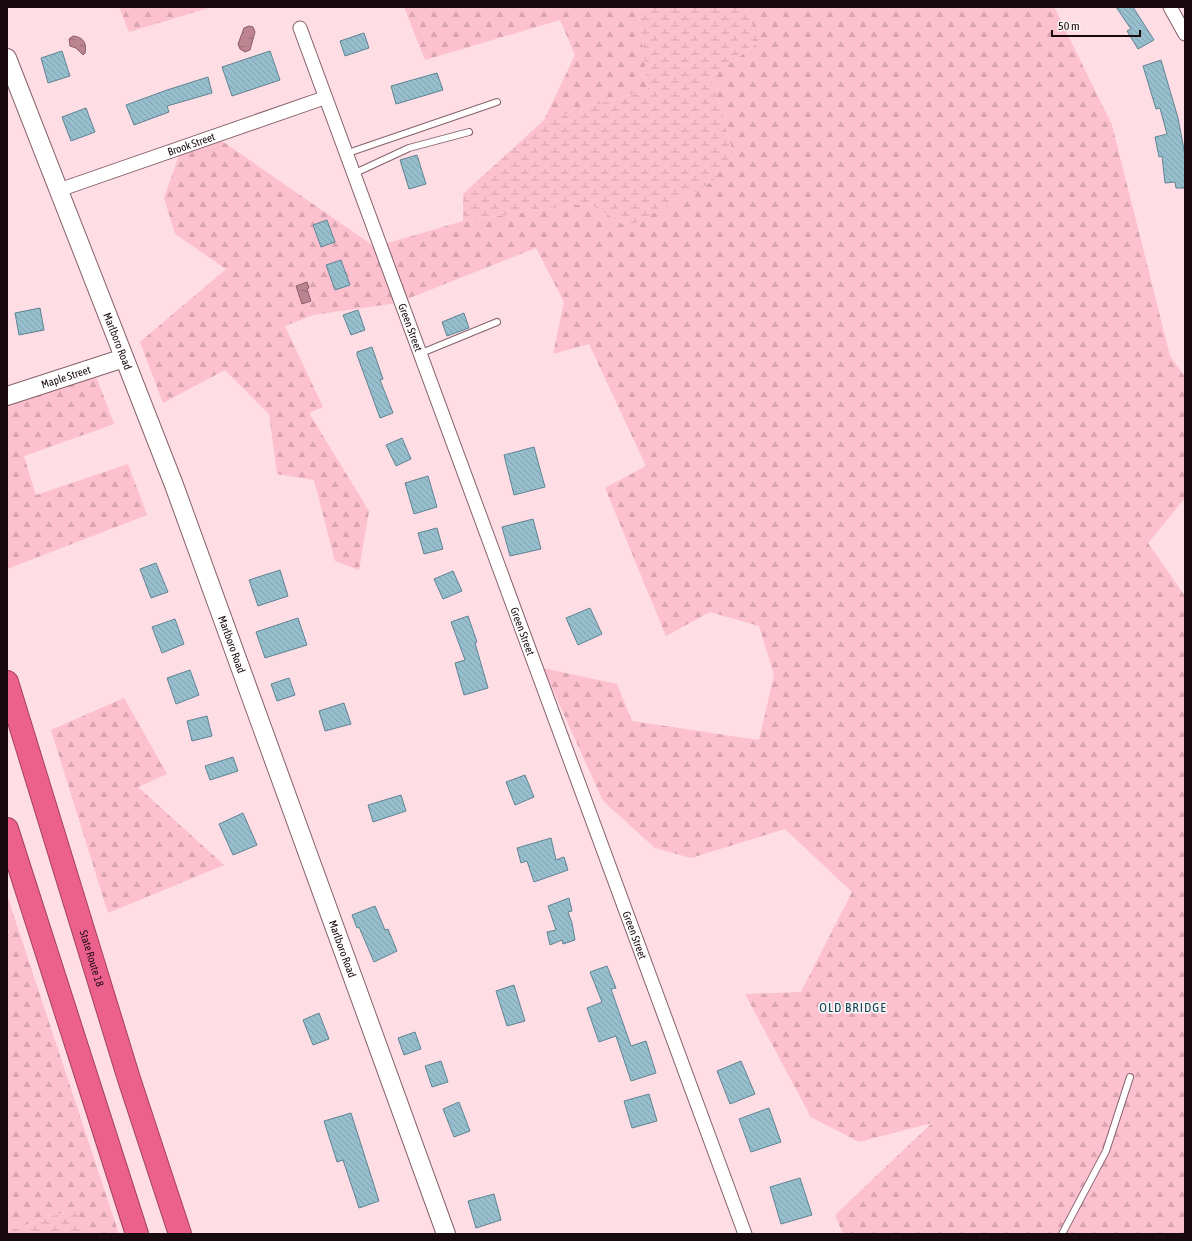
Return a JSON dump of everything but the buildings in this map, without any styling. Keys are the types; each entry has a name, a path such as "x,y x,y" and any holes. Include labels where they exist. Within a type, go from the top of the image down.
{"highway":[{"name":"State Route 18","path":"7,682 129,1079 180,1234"},
{"path":"7,829 137,1234"}],"street":[{"path":"1170,7 1185,34"},
{"name":"Green Street","path":"300,28 324,98 745,1234"},
{"name":"Marlboro Road","path":"7,58 179,498 446,1234"},
{"name":"Brook Street","path":"59,190 324,98"},
{"name":"Maple Street","path":"7,396 124,358"}],"lane":[{"path":"345,154 497,102"},
{"path":"353,174 409,148 469,132"},
{"path":"419,354 497,322"},
{"path":"1062,1234 1106,1151 1130,1077"}],"green space":[{"path":"119,7 212,7 129,32"},
{"path":"404,7 638,7 648,89 544,120 575,55 560,20 425,60"},
{"path":"638,7 746,7 759,42 711,77 733,153 712,182 628,227 588,203 463,221 463,194 544,120 648,89"},
{"path":"746,7 1054,7 1112,125 1170,356 1185,377 1185,498 1148,543 1185,596 1185,1234 843,1234 835,1215 932,1123 859,1142 811,1117 745,994 801,992 852,892 785,829 691,858 655,848 603,801 543,668 617,684 632,721 759,740 774,675 759,626 710,612 666,636 605,488 646,466 589,344 553,354 564,302 536,248 397,303 313,315 285,326 323,407 309,413 369,511 359,570 335,561 314,480 277,474 269,414 225,370 163,403 140,342 226,269 175,234 164,198 179,155 222,141 375,247 463,221 588,203 628,227 733,153 711,77 759,42"},
{"path":"93,368 114,424 24,456 36,495 128,464 147,515 7,569 7,397"},
{"path":"124,698 167,774 138,787 224,865 108,913 51,730"},
{"path":"7,895 119,1234 86,1234 74,1209 7,1231 7,934 9,933 7,925"},
{"path":"74,1209 86,1234 7,1234 7,1231"}],"water":[{"path":"249,26 253,27 255,32 250,50 245,52 240,49 238,44 244,28"},
{"path":"73,36 82,39 84,42 86,50 83,55 76,48 70,46 69,39"},
{"path":"307,282 309,288 307,289 311,301 302,304 296,286"}],"district":[{"name":"OLD BRIDGE","path":"853,1007"}]}
